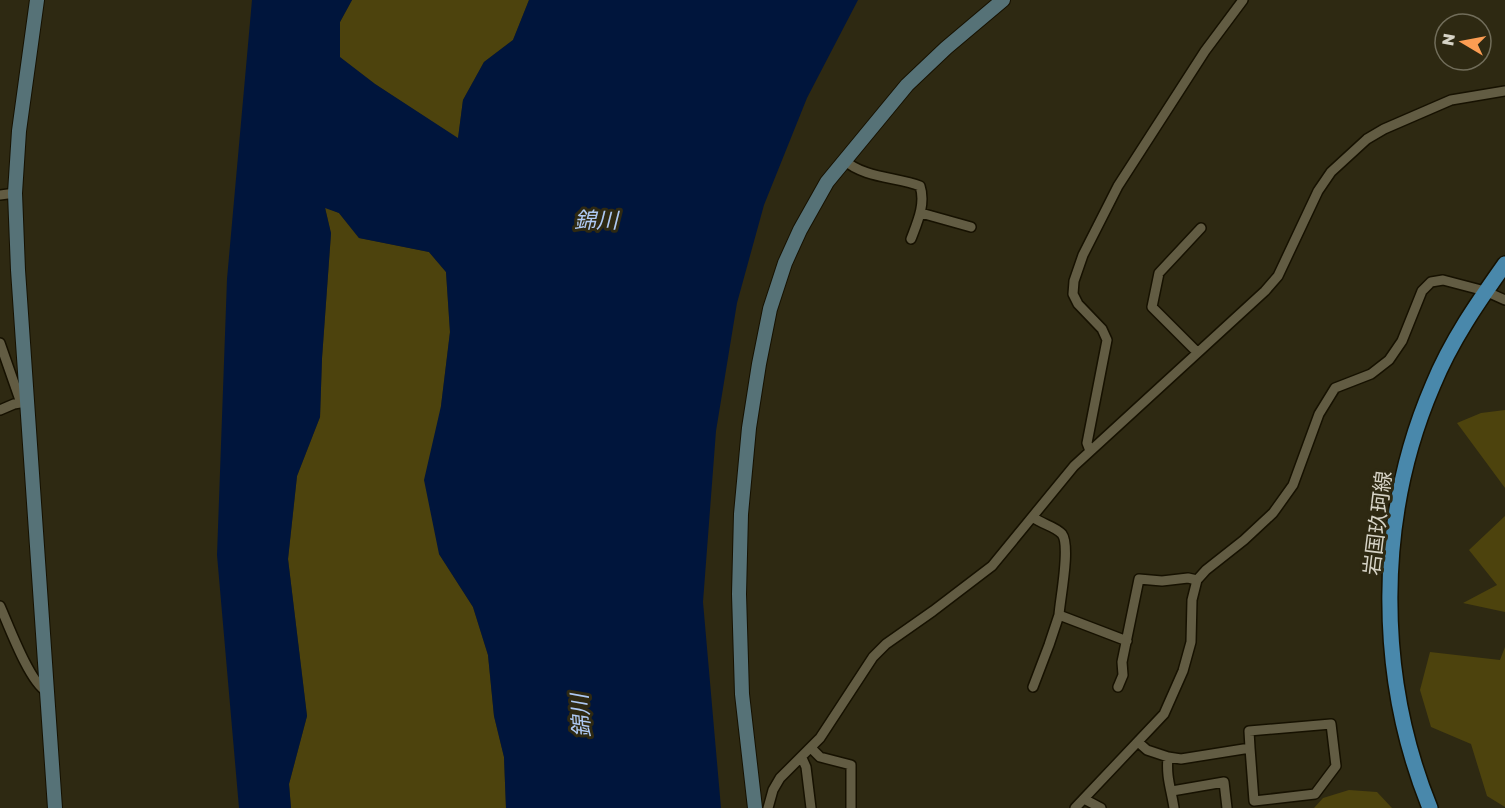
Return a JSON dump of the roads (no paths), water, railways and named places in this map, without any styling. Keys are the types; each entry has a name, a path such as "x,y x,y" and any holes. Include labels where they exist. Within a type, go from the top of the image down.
{"main road":[{"name":"岩国玖珂線","path":"1430,808 1419,782 1398,697 1390,606 1392,555 1404,471 1433,384 1462,328 1505,264"}],"street":[{"path":"37,0 19,131 15,193 24,402 55,808"},
{"path":"755,808 742,694 741,514 749,429 770,309 785,263 813,205 827,182 907,85 1003,0"},
{"path":"1090,451 1087,443 1107,340 1102,329 1078,304 1073,294 1077,269 1104,209 1118,186 1205,51 1243,0"},
{"path":"768,808 773,790 780,778 790,766 812,749 873,657 886,644 992,566 1074,466 1265,291 1278,276 1318,191 1331,172 1367,139 1384,129 1451,100 1505,91"},
{"path":"844,160 859,171 904,180 920,186 923,193 921,213 911,240"},
{"path":"0,195 15,193"},
{"path":"921,213 972,228"},
{"path":"1197,352 1152,307 1159,273 1201,228"},
{"path":"1075,808 1164,714 1183,671 1191,642 1192,600 1197,580 1273,513 1293,485 1325,401 1335,388 1371,374 1389,360 1402,341 1422,291 1431,282 1443,280 1485,291 1505,300"},
{"path":"0,343 24,402"},
{"path":"0,410 24,402"},
{"path":"1033,517 1059,531 1064,537 1066,549 1059,615 1033,687"},
{"path":"1118,687 1123,675 1122,662 1139,579 1162,581 1188,578 1197,580"},
{"path":"0,606 26,663 40,688 46,691"},
{"path":"1059,615 1127,641"},
{"path":"1331,724 1336,766 1315,794 1254,801 1250,748 1249,732 1331,724"},
{"path":"1138,742 1147,750 1181,759 1250,748"},
{"path":"812,749 820,757 851,765 851,808"},
{"path":"1168,757 1166,774 1172,791 1174,808"},
{"path":"802,758 806,767 811,808"},
{"path":"1172,791 1224,782 1227,808"},
{"path":"1084,799 1101,808"}],"water":[{"name":"錦川","path":"252,0 352,0 340,22 340,57 375,84 458,138 463,100 484,62 513,40 529,0 858,0 807,98 764,205 737,303 716,431 703,602 721,808 506,808 504,757 494,716 488,655 473,607 439,554 424,480 441,406 450,332 446,272 429,252 359,238 339,213 325,208 331,233 320,417 297,476 288,559 307,716 289,784 291,808 239,808 217,555 227,279"}]}
